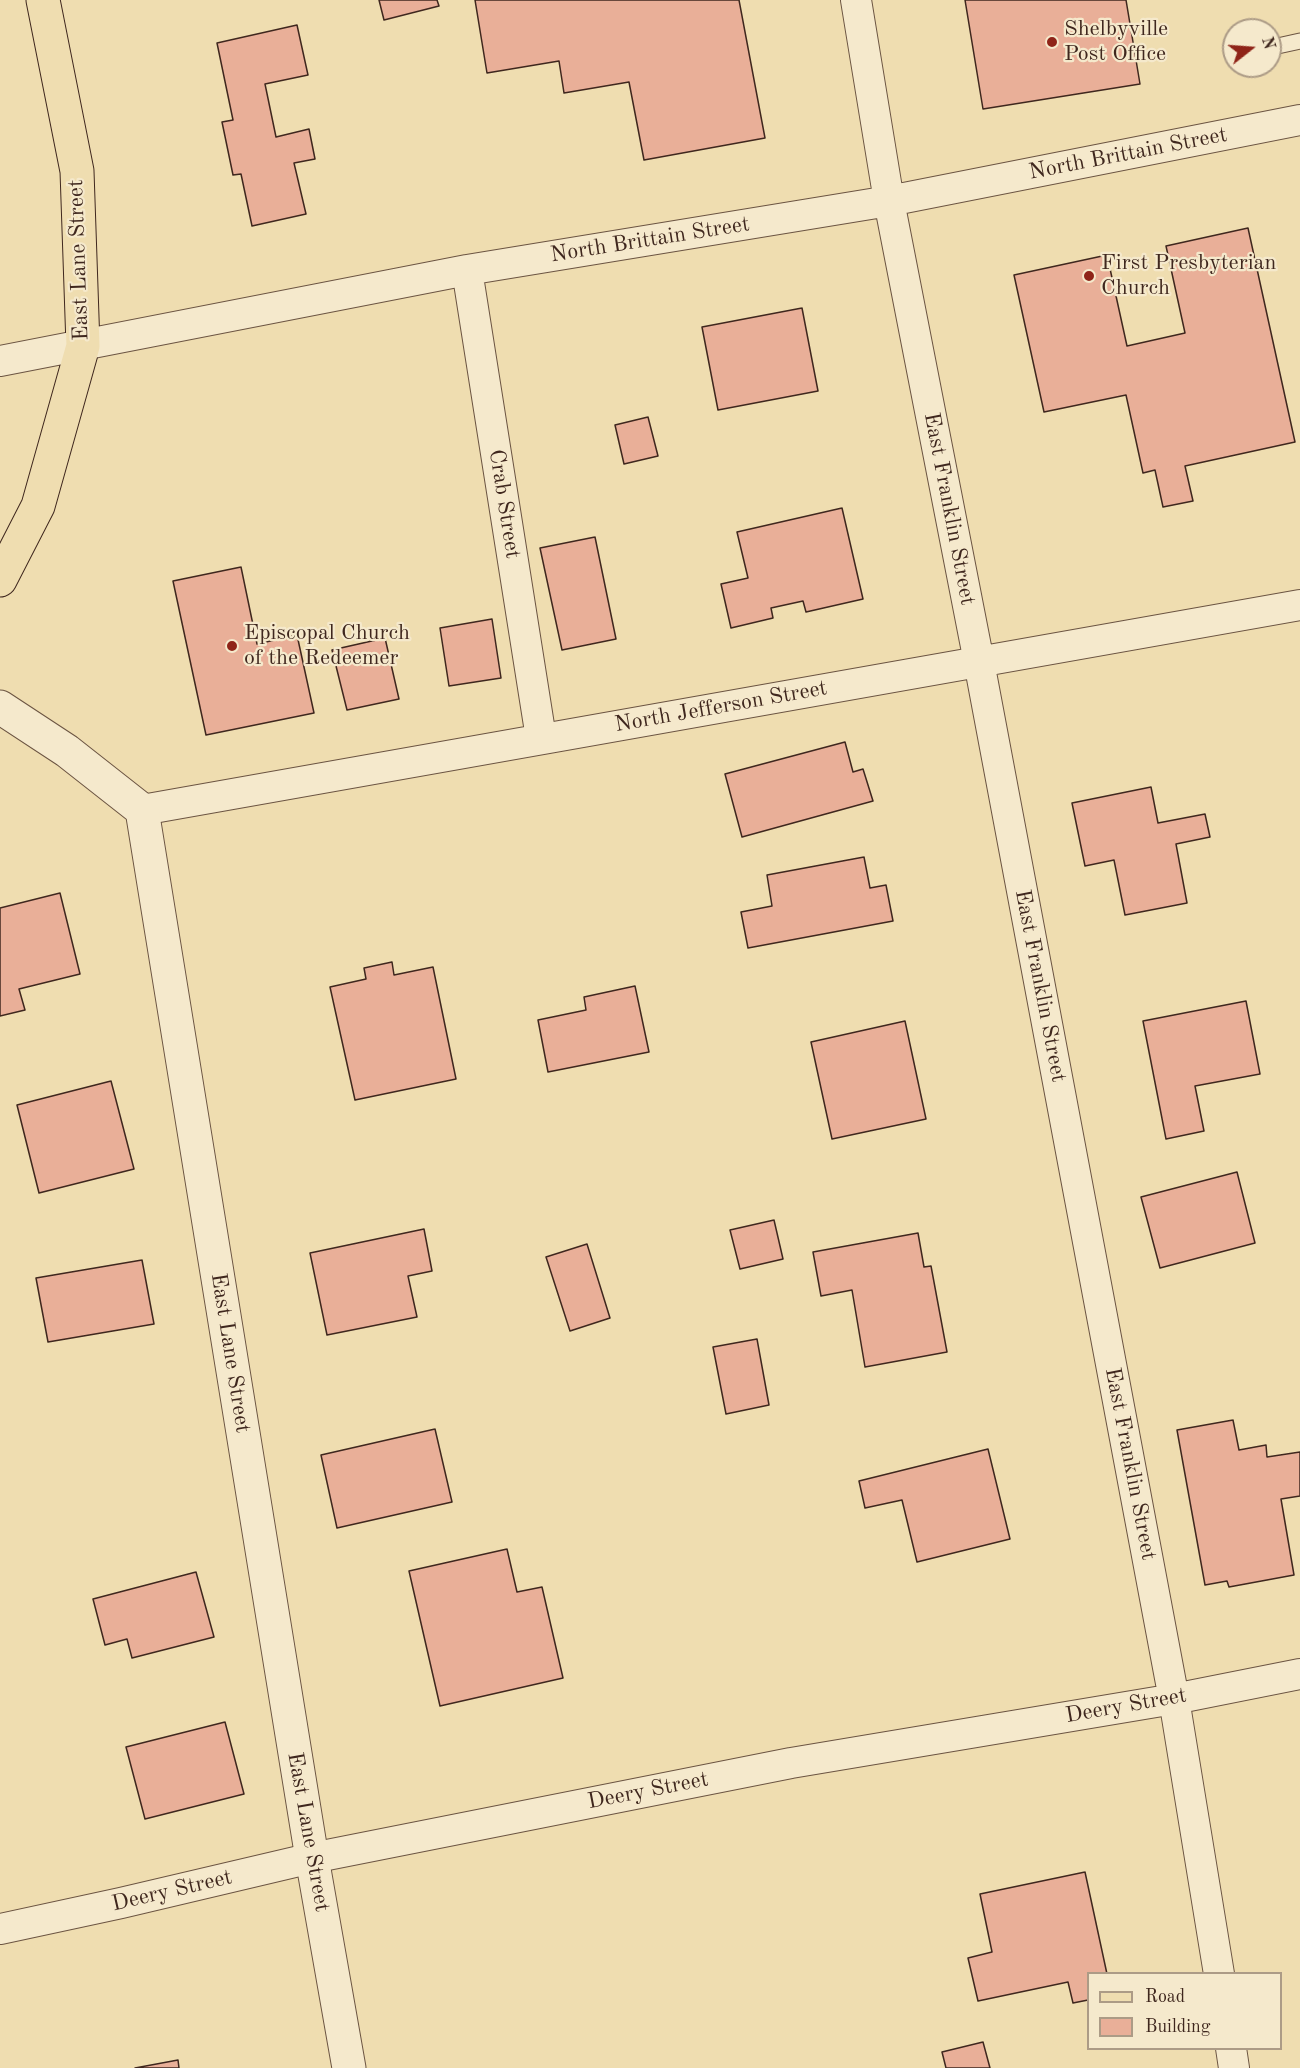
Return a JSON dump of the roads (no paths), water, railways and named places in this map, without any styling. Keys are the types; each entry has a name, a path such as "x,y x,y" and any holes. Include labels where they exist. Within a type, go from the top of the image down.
{"main road":[{"name":"East Lane Street","path":"0,580 38,506 83,346 76,171 44,0"}],"street":[{"name":"East Franklin Street","path":"856,0 889,201 979,662 1174,1699 1219,1972"},
{"name":"North Brittain Street","path":"0,361 466,270 889,201 1300,120"},
{"name":"Crab Street","path":"466,270 541,738"},
{"name":"North Jefferson Street","path":"142,810 1300,605"},
{"path":"0,707 67,751 142,810"},
{"name":"East Lane Street","path":"142,810 312,1858 349,2068"},
{"name":"Deery Street","path":"0,1929 132,1901 312,1858 791,1763 1174,1699 1300,1674"},
{"path":"1231,2050 1234,2068"}],"lane":[{"path":"1282,44 1300,41"}],"place":[{"name":"Shelbyville Post Office","path":"1052,42"},
{"name":"First Presbyterian Church","path":"1089,276"},
{"name":"Episcopal Church of the Redeemer","path":"232,646"}]}
